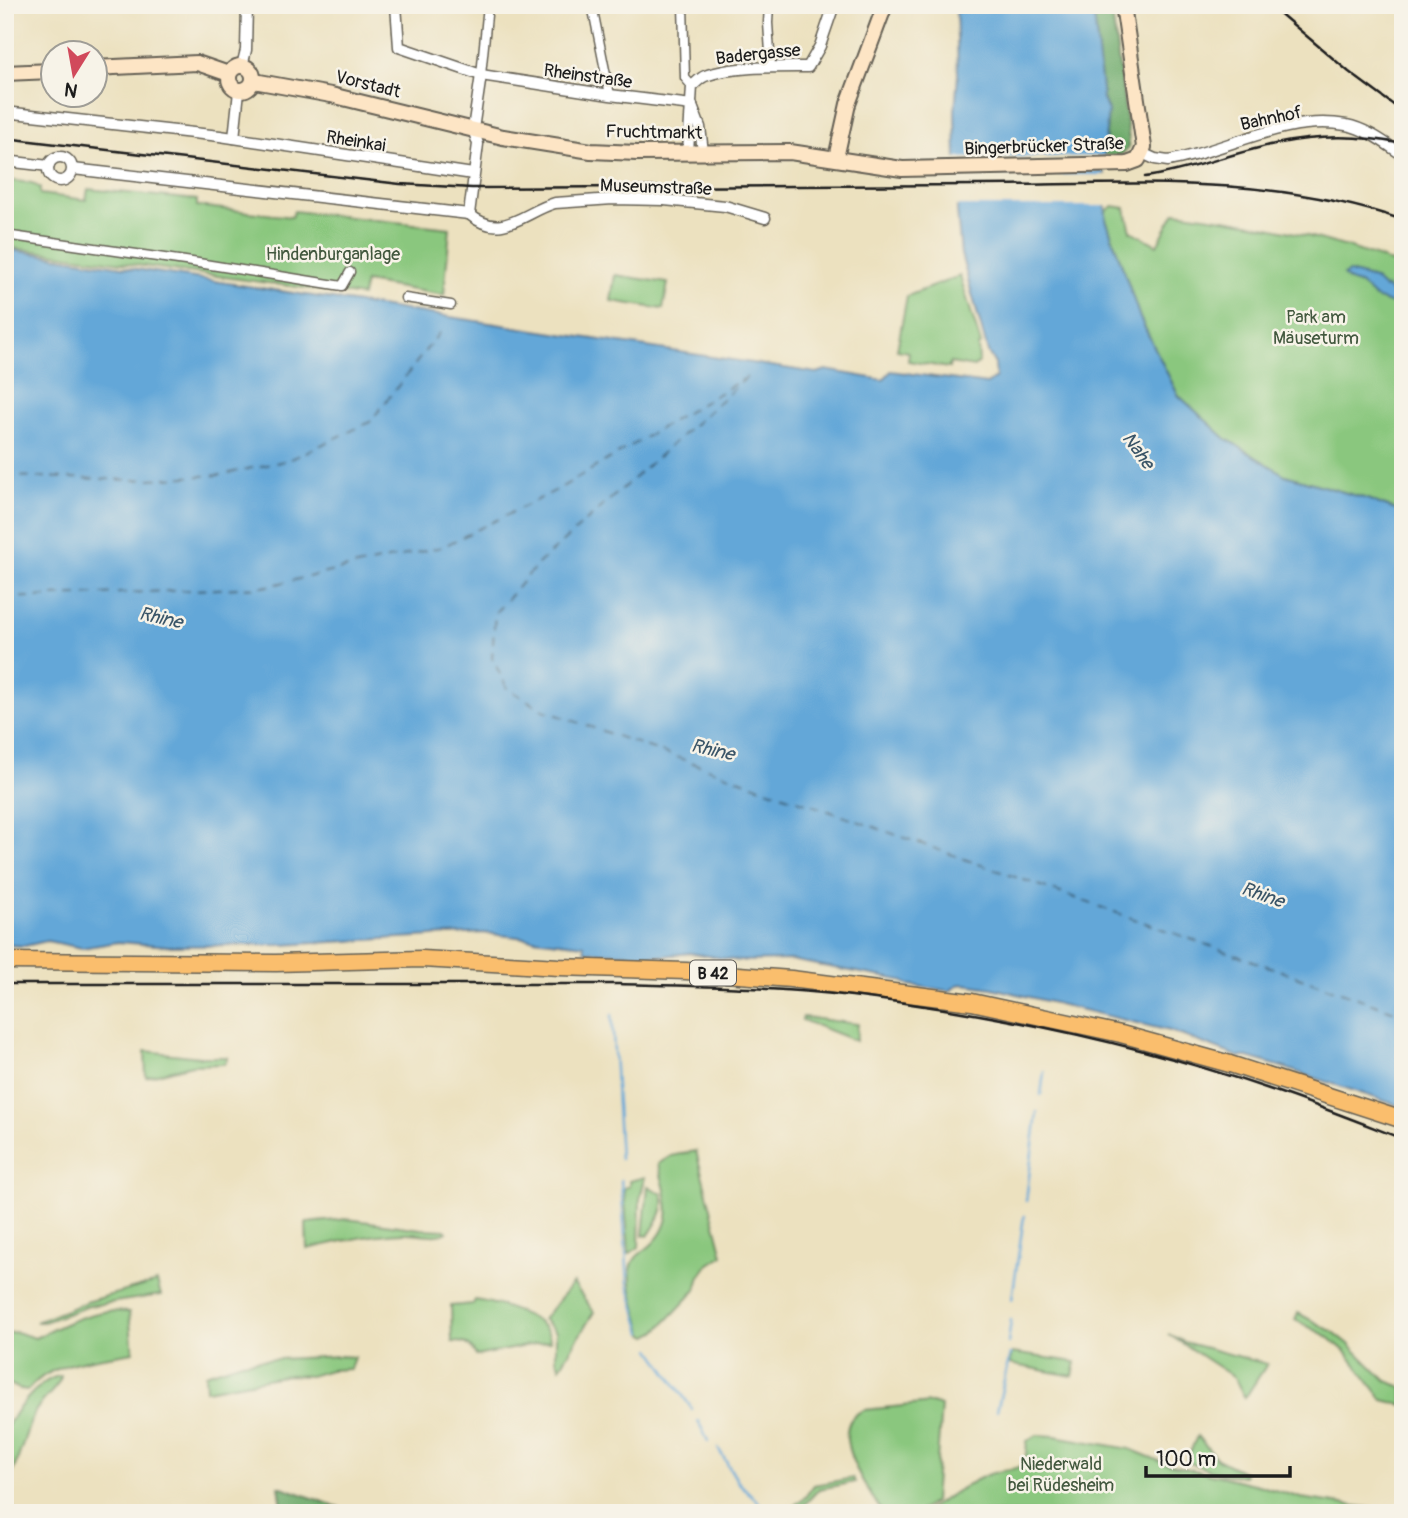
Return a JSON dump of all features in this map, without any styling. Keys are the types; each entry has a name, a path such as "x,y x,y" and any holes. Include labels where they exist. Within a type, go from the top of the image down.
{"main road":[{"path":"836,158 848,104 885,5"},
{"name":"Bingerbrücker Straße","path":"836,158 902,169 1133,163 1142,153 1144,144 1123,5"},
{"path":"108,67 197,63 229,74"},
{"path":"242,66 252,72 254,80 247,90 239,90 230,84 229,74 233,69 242,66"},
{"path":"5,73 38,72"},
{"path":"5,83 27,73"},
{"name":"Vorstadt","path":"254,80 331,95 473,129"},
{"name":"Fruchtmarkt","path":"473,129 534,143 578,149 629,153 779,151 836,158"},
{"name":"B 42","path":"5,961 276,963 422,959 686,971 791,979 972,1002 1121,1034 1230,1064 1403,1120"}],"street":[{"path":"242,66 246,50 247,5"},
{"name":"Rheinstraße","path":"396,5 399,47 481,75 692,106"},
{"path":"73,169 469,214 478,144 473,129 488,5"},
{"path":"592,5 610,95"},
{"path":"683,5 685,78 692,86 688,153"},
{"path":"769,5 771,67"},
{"name":"Badergasse","path":"692,86 702,77 771,67 808,67 820,46 834,5"},
{"path":"234,138 239,90"},
{"path":"692,106 700,127 703,152"},
{"name":"Rheinkai","path":"5,112 234,138 473,173"},
{"name":"Bahnhof","path":"1142,153 1168,161 1284,129 1332,124 1361,130 1403,155"},
{"path":"60,157 70,162 73,169 68,178 58,181 51,177 49,166 53,160 60,157"},
{"path":"5,161 49,166"},
{"name":"Museumstraße","path":"469,214 487,224 505,224 523,219 546,205 555,203 638,199 725,206 765,218"},
{"path":"5,235 342,286 350,272"},
{"path":"405,298 451,305"}],"green space":[{"path":"1093,5 1111,5 1129,139 1128,149 1121,155 1104,156 1108,111 1103,99"},
{"name":"Hindenburganlage","path":"5,180 32,183 40,188 40,194 86,200 88,189 197,200 197,206 292,217 294,211 450,228 444,295 365,282 362,296 5,247"},
{"name":"Park am Mäuseturm","path":"1113,206 1125,208 1131,231 1157,245 1175,212 1291,232 1348,247 1403,267 1403,513 1367,499 1285,475 1225,438 1178,395 1140,318 1106,219 1106,211"},
{"path":"615,275 668,283 663,309 611,301"},
{"path":"960,276 981,344 978,346 979,362 974,367 950,363 949,368 908,361 909,352 897,350 907,296"},
{"path":"803,1017 858,1024 856,1041 802,1020"},
{"path":"145,1051 227,1059 224,1064 192,1065 146,1077"},
{"path":"696,1151 723,1255 708,1265 700,1276 696,1290 656,1332 648,1336 643,1333 630,1276 638,1255 651,1245 665,1226 668,1206 658,1164 671,1156"},
{"path":"645,1177 640,1199 639,1247 629,1254 624,1188 629,1186 629,1181"},
{"path":"648,1186 662,1194 663,1205 648,1236 643,1235"},
{"path":"347,1219 447,1232 437,1235 379,1235 307,1249 306,1223"},
{"path":"157,1282 161,1295 89,1306 44,1322 36,1322 89,1301"},
{"path":"573,1283 594,1312 560,1367 556,1358 556,1332 543,1319"},
{"path":"475,1300 495,1304 532,1318 548,1332 550,1341 476,1356 467,1344 452,1342 451,1306 473,1304"},
{"path":"108,1311 129,1312 133,1352 62,1367 49,1372 28,1390 5,1382 5,1334 16,1332 35,1338 79,1318"},
{"path":"1298,1313 1335,1333 1385,1380 1403,1388 1403,1405 1383,1400 1346,1352 1327,1336 1295,1320"},
{"path":"1168,1334 1184,1342 1267,1364 1245,1398 1235,1379 1229,1374"},
{"path":"1012,1353 1076,1362 1073,1376 1009,1364"},
{"path":"354,1357 350,1369 330,1370 310,1376 288,1375 206,1390 205,1374 242,1362"},
{"path":"61,1376 35,1412 5,1485 3,1448 6,1429 37,1389 45,1382"},
{"path":"931,1403 941,1406 934,1502 917,1513 883,1513 852,1459 847,1430 852,1418 864,1410"},
{"name":"Niederwald bei Rüdesheim","path":"1037,1435 1130,1449 1164,1463 1301,1498 1403,1513 923,1513 979,1479 1025,1464 1027,1441"},
{"path":"1197,1436 1217,1459 1245,1473 1244,1476 1223,1474 1186,1462"},
{"path":"853,1478 855,1482 819,1489 805,1504 791,1513 785,1513 805,1497 814,1485"},
{"path":"279,1486 352,1512 359,1513 283,1513"}],"water":[{"path":"956,5 1093,5 1103,99 1108,111 1104,151 1106,219 1140,318 1178,395 1225,438 1285,475 1367,499 1403,513 1403,1107 1282,1067 1239,1057 1170,1031 992,988 964,984 957,985 950,991 790,960 739,961 690,953 663,956 585,951 584,945 483,933 282,945 169,946 118,942 82,948 47,941 25,946 5,945 5,249 817,373 826,370 883,380 891,371 987,384 996,377 995,364 988,352 961,254 957,211"},
{"path":"1349,272 1374,279 1386,287 1403,304 1403,308 1375,298 1361,285 1349,281 1343,275"}],"pier":[{"path":"1108,156 1108,171 953,173 952,158"},
{"path":"953,175 1108,175 1110,206 954,206"}],"waterway":[{"path":"612,1015 620,1159"},
{"path":"1041,1095 1044,1072"},
{"path":"1026,1201 1037,1112"},
{"path":"621,1180 628,1284 642,1333"},
{"path":"1012,1299 1024,1216"},
{"path":"1008,1343 1011,1320"},
{"path":"651,1349 692,1409"},
{"path":"997,1411 1010,1354"},
{"path":"698,1421 708,1441"},
{"path":"718,1448 738,1482 769,1513"},
{"path":"5,1496 16,1513"}],"ferry route":[{"path":"5,476 131,480 220,475 289,460 370,422 440,332"},
{"path":"747,377 538,564 495,613 492,658 507,688 543,710 1403,1014"},
{"path":"5,598 263,587 442,547 557,490 743,379"}],"railway":[{"path":"1270,5 1349,72 1403,112"},
{"path":"5,138 400,184 472,188 1193,184 1298,194 1403,220"},
{"path":"1145,177 1291,141 1355,138 1403,144"},
{"path":"5,984 619,984 765,989 852,996 1010,1021 1167,1057 1269,1089 1403,1139"}],"water label":[{"name":"Nahe","path":"1139,450"},
{"name":"Rhine","path":"161,617"},
{"name":"Rhine","path":"713,749"},
{"name":"Rhine","path":"1263,894"}]}
